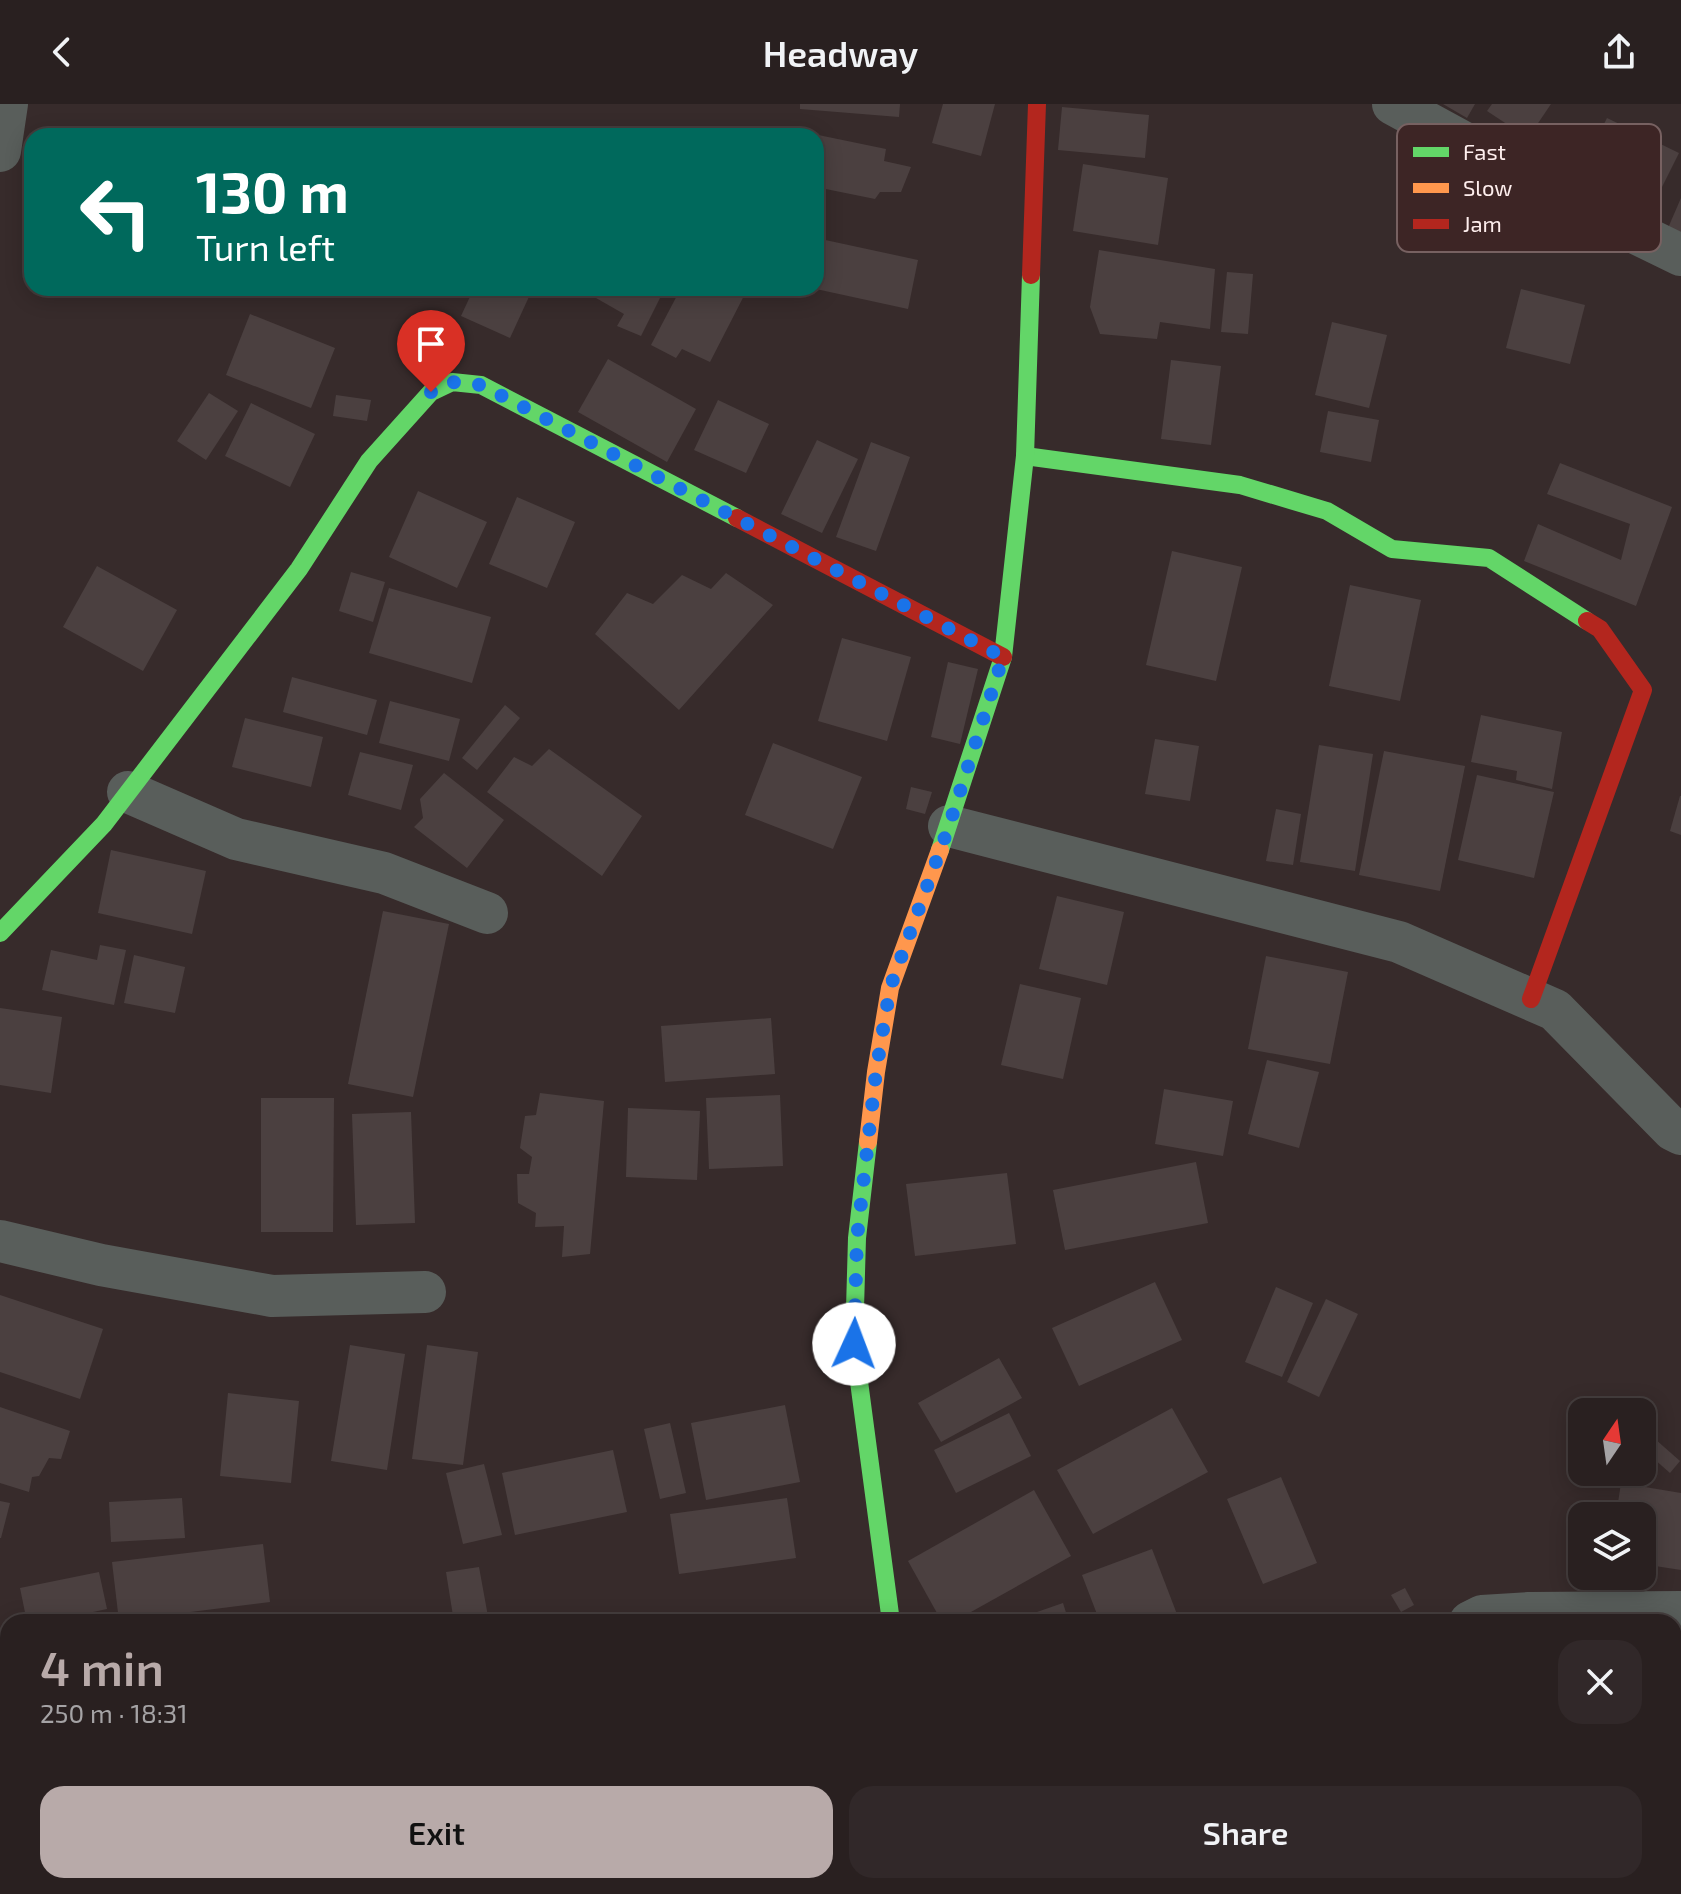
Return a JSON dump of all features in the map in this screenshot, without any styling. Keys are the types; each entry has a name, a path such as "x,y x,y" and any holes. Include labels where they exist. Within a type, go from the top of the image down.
{"street":[{"path":"0,151 7,104"},
{"path":"890,1614 854,1344 857,1238 876,1072 890,988 949,826 1003,657 1025,456 1037,104"},
{"path":"1393,104 1430,124"},
{"path":"1661,245 1681,255"},
{"path":"0,933 104,824 299,569 369,461 431,392 452,382 481,385 1003,657"},
{"path":"1025,456 1240,485 1327,511 1392,549 1489,558 1600,629 1643,690 1531,999"},
{"path":"128,792 236,839 384,873 487,913"},
{"path":"949,826 1399,942 1555,1010 1673,1130 1681,1134"},
{"path":"0,1241 101,1265 272,1296 425,1292"},
{"path":"1513,1614 1681,1612"}],"building":[{"path":"800,104 900,104 899,117 800,109"},
{"path":"943,104 995,104 981,156 932,143"},
{"path":"1443,104 1475,104 1467,118"},
{"path":"1492,104 1551,104 1537,124 1507,124 1487,111"},
{"path":"1062,107 1149,115 1145,158 1058,150"},
{"path":"1607,118 1619,124 1604,124"},
{"path":"824,136 886,149 884,161 911,167 901,192 880,192 875,199 824,189"},
{"path":"1661,144 1679,153 1661,189"},
{"path":"1083,164 1168,178 1158,245 1073,231"},
{"path":"1681,198 1681,234 1668,228"},
{"path":"824,240 918,260 908,309 824,291"},
{"path":"1099,250 1215,269 1210,329 1160,322 1157,339 1100,334 1090,307"},
{"path":"1227,272 1253,274 1248,334 1221,332"},
{"path":"1521,289 1585,305 1570,364 1506,348"},
{"path":"470,296 529,296 510,338 461,316"},
{"path":"661,296 641,336 617,326 624,314 596,298"},
{"path":"677,296 744,296 710,362 682,349 676,358 651,345"},
{"path":"250,314 335,348 311,408 226,375"},
{"path":"1332,322 1387,335 1369,408 1315,395"},
{"path":"608,359 696,409 667,462 578,412"},
{"path":"1171,360 1221,366 1211,445 1161,439"},
{"path":"209,393 238,411 206,460 177,441"},
{"path":"336,395 371,400 367,421 333,416"},
{"path":"718,400 769,424 746,473 694,450"},
{"path":"251,403 315,434 290,487 225,456"},
{"path":"1328,411 1379,420 1371,462 1320,452"},
{"path":"817,440 858,459 822,533 781,514"},
{"path":"871,442 910,457 876,551 836,537"},
{"path":"1560,463 1672,507 1636,606 1524,561 1538,524 1621,560 1630,524 1547,494"},
{"path":"418,491 487,522 457,588 389,557"},
{"path":"517,497 575,522 547,588 489,564"},
{"path":"1172,551 1242,567 1216,681 1146,665"},
{"path":"97,566 177,610 143,671 63,627"},
{"path":"351,572 385,582 373,622 339,611"},
{"path":"726,573 773,605 679,710 595,634 627,593 653,604 682,575 711,589"},
{"path":"1350,585 1421,600 1400,701 1329,686"},
{"path":"389,588 491,617 472,683 369,653"},
{"path":"842,638 911,657 887,741 818,721"},
{"path":"948,662 978,669 960,744 931,737"},
{"path":"292,677 377,700 367,735 283,712"},
{"path":"390,701 460,719 449,761 379,743"},
{"path":"505,705 520,718 477,770 462,758"},
{"path":"1481,715 1562,732 1552,789 1516,780 1517,771 1471,762"},
{"path":"245,718 323,737 311,787 232,767"},
{"path":"1155,739 1199,746 1190,801 1145,794"},
{"path":"773,743 862,777 833,849 745,815"},
{"path":"1319,745 1373,754 1355,871 1300,862"},
{"path":"549,749 642,816 602,876 487,792 514,757 532,766"},
{"path":"1384,751 1465,766 1440,891 1359,875"},
{"path":"360,752 413,765 401,810 348,795"},
{"path":"444,773 504,820 467,868 414,827 423,818 420,799"},
{"path":"1477,775 1554,792 1534,878 1458,860"},
{"path":"911,787 932,792 925,814 906,809"},
{"path":"1681,796 1681,835 1670,831"},
{"path":"1276,809 1301,814 1293,865 1266,861"},
{"path":"111,850 206,871 192,934 98,913"},
{"path":"1057,896 1124,912 1107,985 1039,969"},
{"path":"383,911 449,924 413,1097 348,1084"},
{"path":"100,945 126,950 114,1005 42,990 51,950 97,960"},
{"path":"134,955 185,967 175,1013 124,1003"},
{"path":"1266,956 1348,972 1330,1064 1248,1049"},
{"path":"1020,984 1081,998 1063,1079 1001,1065"},
{"path":"0,1008 62,1017 51,1093 0,1085"},
{"path":"771,1018 775,1074 665,1082 661,1026"},
{"path":"1267,1060 1319,1072 1299,1148 1248,1134"},
{"path":"1164,1089 1233,1101 1223,1156 1155,1144"},
{"path":"540,1093 604,1101 590,1254 562,1257 564,1226 535,1227 536,1213 518,1203 517,1174 529,1174 532,1157 520,1148 525,1116 536,1115"},
{"path":"780,1095 783,1166 709,1169 706,1098"},
{"path":"261,1098 334,1098 333,1232 261,1232"},
{"path":"628,1108 700,1111 697,1180 626,1177"},
{"path":"411,1112 415,1223 356,1225 352,1114"},
{"path":"1196,1162 1208,1223 1065,1250 1053,1190"},
{"path":"1007,1173 1016,1244 915,1256 906,1184"},
{"path":"1155,1282 1182,1340 1079,1386 1052,1328"},
{"path":"1276,1287 1313,1303 1282,1377 1245,1362"},
{"path":"0,1295 103,1329 80,1399 0,1372"},
{"path":"1326,1299 1358,1314 1319,1397 1287,1382"},
{"path":"350,1345 405,1354 387,1470 331,1461"},
{"path":"427,1345 478,1352 463,1465 412,1459"},
{"path":"999,1358 1022,1398 941,1442 918,1403"},
{"path":"228,1393 299,1401 291,1483 220,1476"},
{"path":"785,1405 800,1482 706,1500 691,1423"},
{"path":"0,1407 70,1431 61,1459 49,1458 39,1476 32,1477 29,1492 0,1483"},
{"path":"1172,1408 1208,1472 1093,1534 1057,1470"},
{"path":"1009,1413 1031,1456 956,1493 934,1450"},
{"path":"670,1423 686,1493 660,1499 644,1429"},
{"path":"1656,1440 1680,1461 1670,1473 1656,1461"},
{"path":"613,1450 627,1512 515,1535 502,1473"},
{"path":"484,1464 502,1535 463,1544 446,1473"},
{"path":"1281,1477 1317,1563 1263,1584 1227,1499"},
{"path":"1621,1486 1681,1493 1681,1570 1656,1566 1656,1502 1618,1502"},
{"path":"1034,1490 1071,1556 967,1614 938,1614 908,1561"},
{"path":"182,1498 185,1538 111,1542 109,1502"},
{"path":"787,1498 796,1558 679,1574 670,1514"},
{"path":"0,1501 10,1503 1,1538 0,1538"},
{"path":"263,1544 270,1602 175,1614 118,1614 112,1562"},
{"path":"1152,1549 1177,1614 1097,1614 1082,1575"},
{"path":"479,1567 488,1614 453,1614 446,1572"},
{"path":"99,1572 107,1609 84,1614 25,1614 20,1588"},
{"path":"1405,1588 1414,1605 1401,1612 1391,1595"},
{"path":"1063,1603 1066,1614 1031,1614"}],"traffic: fast":[{"path":"940,850 1003,657 1025,456 1031,275"},
{"path":"0,933 104,824 299,569 369,461 431,392 452,382 481,385 737,518"},
{"path":"1025,456 1240,485 1327,511 1392,549 1489,558 1587,621"},
{"path":"868,1142 857,1238 854,1344 890,1614"}],"traffic: slow":[{"path":"868,1142 890,988 940,850"}],"traffic: jam":[{"path":"1031,275 1037,104"},
{"path":"737,518 1003,657"},
{"path":"1531,999 1643,690 1600,629 1587,621"}],"route":[{"path":"431,392 452,382 481,385 1003,657 949,826 890,988 876,1072 857,1238 854,1344"}]}
